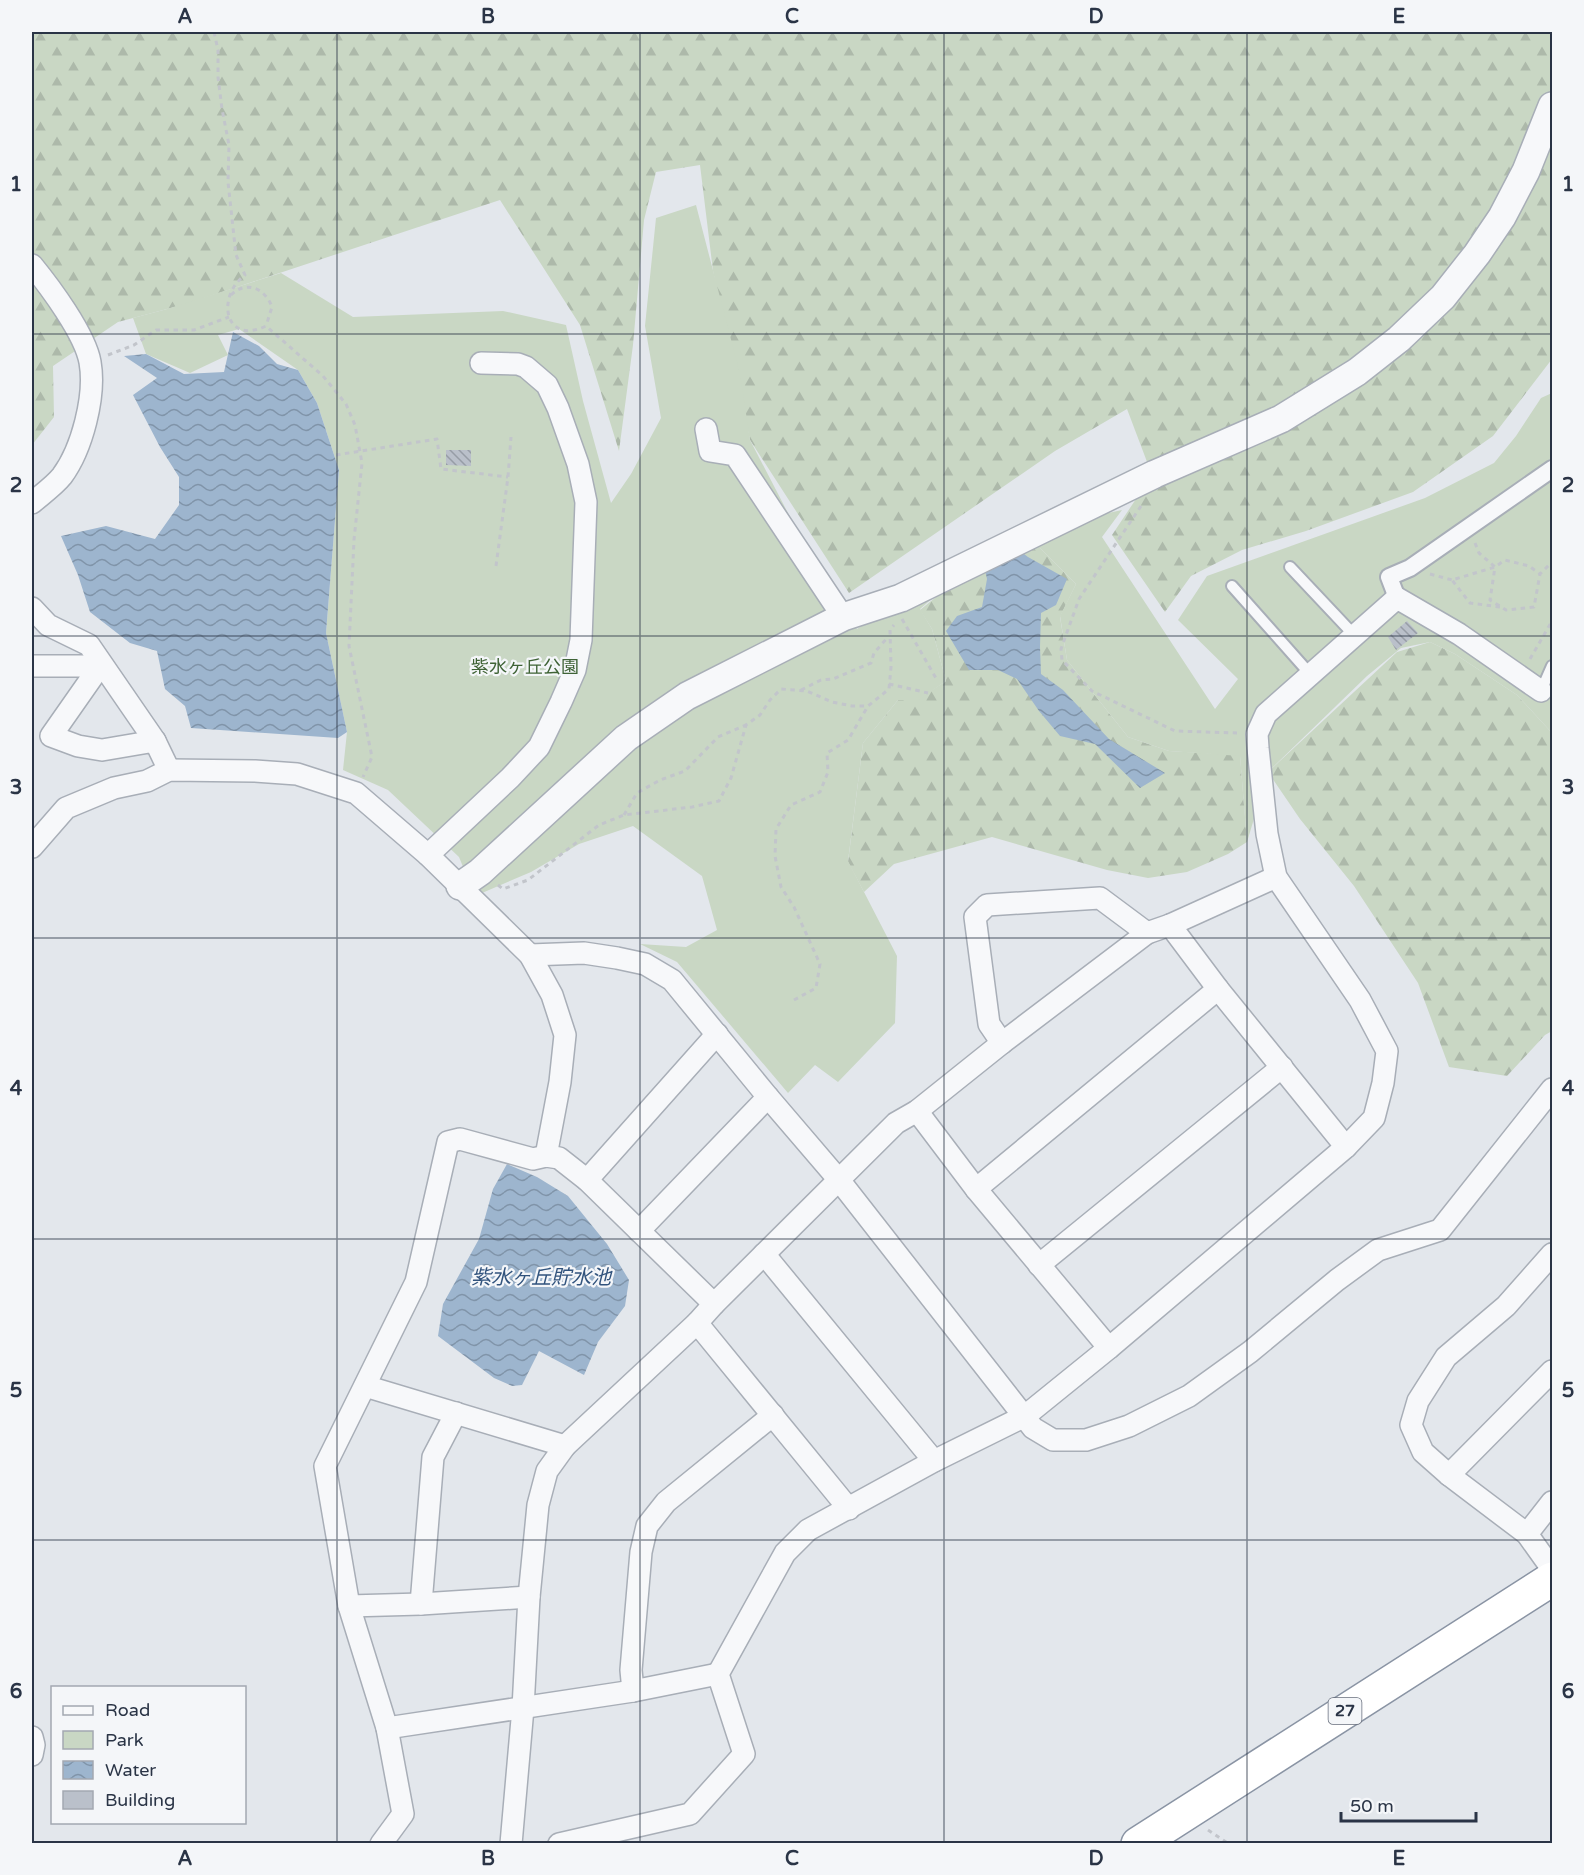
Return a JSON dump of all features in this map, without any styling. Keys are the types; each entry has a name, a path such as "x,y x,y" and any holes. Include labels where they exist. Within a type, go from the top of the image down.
{"highway":[{"name":"27","path":"1138,1844 1552,1579"}],"street":[{"path":"470,879 626,738 687,696 843,617 901,598 1155,474 1281,419 1358,372 1399,339 1443,297 1477,254 1502,217 1527,171 1552,106"},
{"path":"32,265 78,330 90,362 90,407 77,451 62,477 32,503"},
{"path":"428,855 510,778 539,747 575,670 580,639 586,502 578,464 558,408 548,385 526,367 518,364 481,363"},
{"path":"706,429 710,451 735,454 843,617"},
{"path":"1541,691 1459,634 1397,598 1389,577 1410,568 1552,469"},
{"path":"559,1844 690,1814 744,1754 718,1674 785,1553 808,1530 934,1461 1025,1416 1346,1147 1374,1118 1388,1051 1360,1000 1276,877 1267,834 1257,734 1266,714 1397,598"},
{"path":"32,609 48,626 89,645 155,741 169,770"},
{"path":"32,666 100,666 51,736 78,746 102,750 155,741"},
{"path":"32,847 66,808 114,788 147,781 169,770 297,774 356,794 428,855 470,879 530,955 552,995 565,1035 560,1082 546,1156"},
{"path":"511,1844 538,1504 547,1471 565,1446 697,1323 896,1123 917,1112 1002,1043 1147,933 1170,925 1276,877"},
{"path":"1002,1043 989,1024 975,917 987,905 1100,898 1147,933"},
{"path":"1170,925 1218,989 1346,1147"},
{"path":"530,955 584,953 645,964 672,980 839,1180 1033,1428 1053,1440 1086,1440 1129,1426 1189,1396 1250,1352 1337,1280 1378,1250 1440,1230 1552,1089"},
{"path":"976,1189 1218,989"},
{"path":"587,1180 717,1034"},
{"path":"1039,1265 1282,1067"},
{"path":"639,1231 768,1097"},
{"path":"917,1112 976,1189 1108,1348"},
{"path":"381,1844 403,1814 387,1728 349,1606 325,1466 416,1282 448,1142 460,1139 533,1159 546,1156 559,1158 587,1180 714,1304"},
{"path":"764,1254 934,1461"},
{"path":"1552,1254 1506,1306 1446,1357 1418,1401 1411,1425 1423,1452 1449,1475 1527,1534 1552,1569"},
{"path":"697,1323 849,1509"},
{"path":"1449,1475 1552,1371"},
{"path":"365,1386 565,1446"},
{"path":"421,1604 433,1457 456,1413"},
{"path":"633,1691 631,1670 641,1552 648,1526 666,1502 773,1415"},
{"path":"1527,1534 1552,1502"},
{"path":"349,1606 529,1597"},
{"path":"387,1728 633,1691 718,1674"},
{"path":"32,1737 34,1745 32,1755"}],"lane":[{"path":"1290,567 1355,636"},
{"path":"1232,586 1311,675"},
{"path":"1541,691 1552,666"}],"path":[{"path":"214,32 218,50 218,77 222,109 229,145 228,182 236,255 245,275 236,282 230,297 227,306 229,317 239,329 254,332 266,326 272,307 264,293 253,287 241,288 230,297"},
{"path":"90,362 134,345 156,330 194,330 229,317"},
{"path":"266,326 322,376 346,404 356,425 362,463 354,540 349,646 372,758 356,794"},
{"path":"496,566 511,437"},
{"path":"336,455 437,439 441,469 508,477"},
{"path":"1155,474 1151,492 1079,599 1060,649 1062,660 1092,691 1175,731 1257,734"},
{"path":"1467,527 1479,553 1495,567"},
{"path":"1501,607 1470,603 1452,580 1495,567 1506,560 1529,566 1540,574"},
{"path":"1495,567 1490,600 1506,610 1534,607 1540,574 1552,562"},
{"path":"794,1000 816,988 820,964 794,907 781,887 775,856 776,829 791,806 820,792 828,772 827,753 848,740 868,706 889,689 890,630 901,618 937,680"},
{"path":"1520,676 1552,621"},
{"path":"798,691 821,680 833,679 871,663 874,653 890,636"},
{"path":"890,684 928,693"},
{"path":"624,815 637,793 660,780 685,771 718,737 746,725 760,715 781,689 807,691 832,702 852,706 868,706"},
{"path":"470,879 503,889 528,880 599,825 624,815 692,807 719,801 731,778 746,725"}],"green space":[{"path":"32,32 1552,32 1552,359 1493,436 1413,492 1306,531 1242,550 1191,576 1165,612 1112,535 1152,475 1127,409 1055,451 849,593 750,440 713,271 700,165 656,172 644,220 633,345 619,451 580,325 500,200 186,304 118,322 53,366 54,417 32,445"},
{"name":"紫水ヶ丘公園","path":"696,205 740,374 750,440 802,540 857,629 877,615 1027,531 1122,510 1102,537 1215,709 1238,679 1178,620 1207,576 1425,498 1494,463 1516,436 1541,398 1552,393 1552,733 1517,695 1455,654 1430,642 1401,648 1367,676 1268,772 1247,842 1240,756 1169,751 1128,737 1067,660 1060,616 1076,584 1040,548 1016,548 935,596 920,609 932,629 946,681 918,700 898,700 863,743 848,861 897,956 895,1023 838,1082 815,1065 788,1093 677,962 640,944 686,947 717,930 702,876 633,826 579,844 531,872 475,896 459,857 388,790 343,770 347,732 326,633 339,470 317,403 298,370 239,329 218,335 228,355 190,373 146,354 133,318 281,273 353,317 503,311 566,325 583,401 611,503 631,474 661,418 645,326 656,218"},
{"path":"1016,548 1040,548 1076,584 1060,617 1067,660 1128,737 1169,751 1240,755 1247,842 1228,854 1187,872 1148,878 1107,870 992,837 894,864 864,892 848,862 863,743 898,700 918,699 946,681 932,629 920,610 954,584"},
{"path":"1430,642 1455,654 1517,695 1552,733 1552,1031 1545,1035 1507,1076 1449,1067 1418,983 1354,886 1300,819 1268,772 1397,652"}],"water":[{"path":"233,332 259,346 277,364 298,370 317,403 339,470 326,633 347,732 338,738 191,728 185,706 165,689 157,651 130,643 90,612 78,575 61,536 106,526 155,539 179,505 179,477 160,447 133,395 157,378 124,356 146,354 184,374 224,372"},
{"path":"1016,548 1067,579 1056,605 1041,613 1041,674 1063,690 1109,739 1165,773 1140,788 1095,744 1060,736 1017,679 998,670 969,670 946,631 957,616 982,607 987,579 984,565"},
{"name":"紫水ヶ丘貯水池","path":"507,1164 537,1177 568,1196 607,1244 629,1280 625,1306 598,1342 584,1375 539,1351 522,1385 512,1386 494,1378 438,1336 443,1304 479,1239 493,1189"}],"building":[{"path":"446,450 471,450 471,466 446,465"},
{"path":"1407,621 1418,633 1396,650 1388,637"}]}
